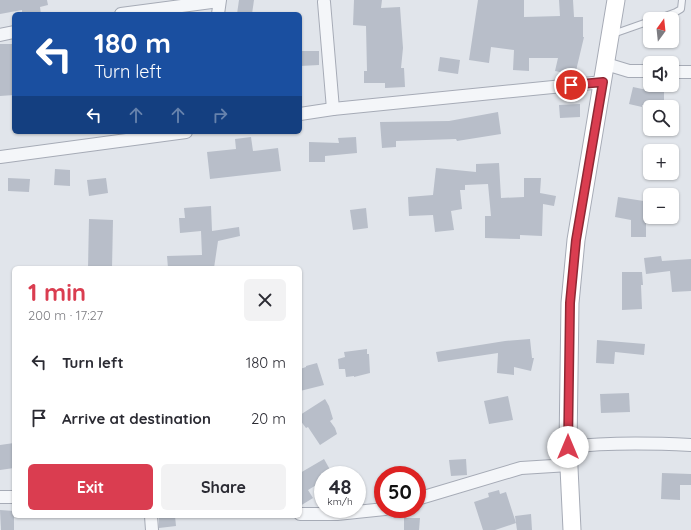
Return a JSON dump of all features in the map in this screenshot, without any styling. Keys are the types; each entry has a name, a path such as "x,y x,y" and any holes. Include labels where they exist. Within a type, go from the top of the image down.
{"main road":[{"path":"572,530 568,447 570,303 576,240 616,0"}],"street":[{"path":"135,12 220,1 218,12"},
{"path":"324,2 333,109"},
{"path":"0,35 12,32"},
{"path":"606,64 629,71 643,71"},
{"path":"679,72 691,72"},
{"path":"302,114 333,109 603,82"},
{"path":"0,157 167,134"},
{"path":"568,447 593,444 691,445"},
{"path":"426,496 521,468 569,465"},
{"path":"0,498 12,497"},
{"path":"302,514 337,514 374,510"},
{"path":"151,518 152,530"}],"lane":[{"path":"676,12 681,9 682,0"},
{"path":"611,35 643,24"}],"building":[{"path":"0,0 47,0 48,5 40,7 41,12 22,12 22,10 0,14"},
{"path":"239,0 254,0 252,12 237,12"},
{"path":"354,0 382,0 381,8 400,7 403,48 401,68 404,68 405,87 385,88 385,83 364,83 364,71 367,71 366,26 353,25"},
{"path":"478,0 524,0 524,17 560,16 559,0 573,0 574,17 583,17 584,37 575,75 555,71 558,58 529,58 529,71 513,70 514,50 491,47 489,63 469,60"},
{"path":"0,44 12,44 12,95 0,96"},
{"path":"302,51 319,51 319,65 302,66"},
{"path":"440,57 460,60 458,74 438,71"},
{"path":"633,87 643,89 643,92 664,92 664,100 643,100 642,107 629,104"},
{"path":"580,104 580,117 560,118 559,105"},
{"path":"498,112 501,134 457,141 456,139 396,141 396,147 382,148 380,122 449,121"},
{"path":"251,137 253,151 278,148 281,171 210,179 207,152 236,149 235,139"},
{"path":"356,137 357,153 325,156 325,162 309,162 309,142 339,143 338,138"},
{"path":"499,163 501,198 524,197 524,178 541,178 540,193 556,196 554,206 543,204 542,236 520,235 520,239 485,238 485,216 491,216 488,184 465,185 465,190 460,190 462,209 451,211 454,230 435,232 433,215 409,216 408,197 433,195 436,168 476,172 476,164"},
{"path":"55,169 70,170 70,186 54,185"},
{"path":"8,178 30,179 29,192 8,191"},
{"path":"106,178 108,193 89,196 87,180"},
{"path":"618,197 643,201 643,224 646,224 646,237 631,237 631,220 615,217"},
{"path":"211,206 212,231 239,227 240,236 218,241 214,266 168,266 167,256 202,255 201,231 180,233 179,218 185,218 184,208"},
{"path":"366,208 368,228 353,230 350,210"},
{"path":"89,219 113,220 112,266 88,266"},
{"path":"661,256 662,261 691,259 691,291 672,292 670,271 646,274 644,258"},
{"path":"622,272 642,272 642,309 622,310"},
{"path":"530,339 532,358 534,358 531,371 514,367 514,375 497,373 498,353 438,362 436,352 505,341"},
{"path":"597,340 645,344 644,355 615,352 614,364 596,363"},
{"path":"367,349 367,354 369,354 370,373 354,377 346,377 345,369 339,369 338,359 345,357 344,352"},
{"path":"317,363 324,385 302,390 302,368"},
{"path":"629,393 630,412 601,413 600,394"},
{"path":"508,396 513,420 489,424 484,401"},
{"path":"325,399 333,419 330,421 337,434 320,445 308,427 306,428 302,423 302,414"},
{"path":"12,443 12,468 0,470 0,445"},
{"path":"324,459 328,466 314,466 314,486 308,490 313,498 302,505 302,472"},
{"path":"466,459 467,475 451,476 449,460"},
{"path":"662,473 691,474 691,485 680,485 680,500 661,499"},
{"path":"499,490 500,494 506,492 516,523 495,530 483,530 474,502 489,497 488,493"},
{"path":"0,510 12,511 12,518 14,518 14,530 1,530"},
{"path":"531,514 532,530 517,530 515,516"},
{"path":"159,518 175,518 176,526 159,528"},
{"path":"404,518 420,518 419,530 404,530"}],"route":[{"path":"568,447 570,303 576,240 603,82 571,85"}]}
